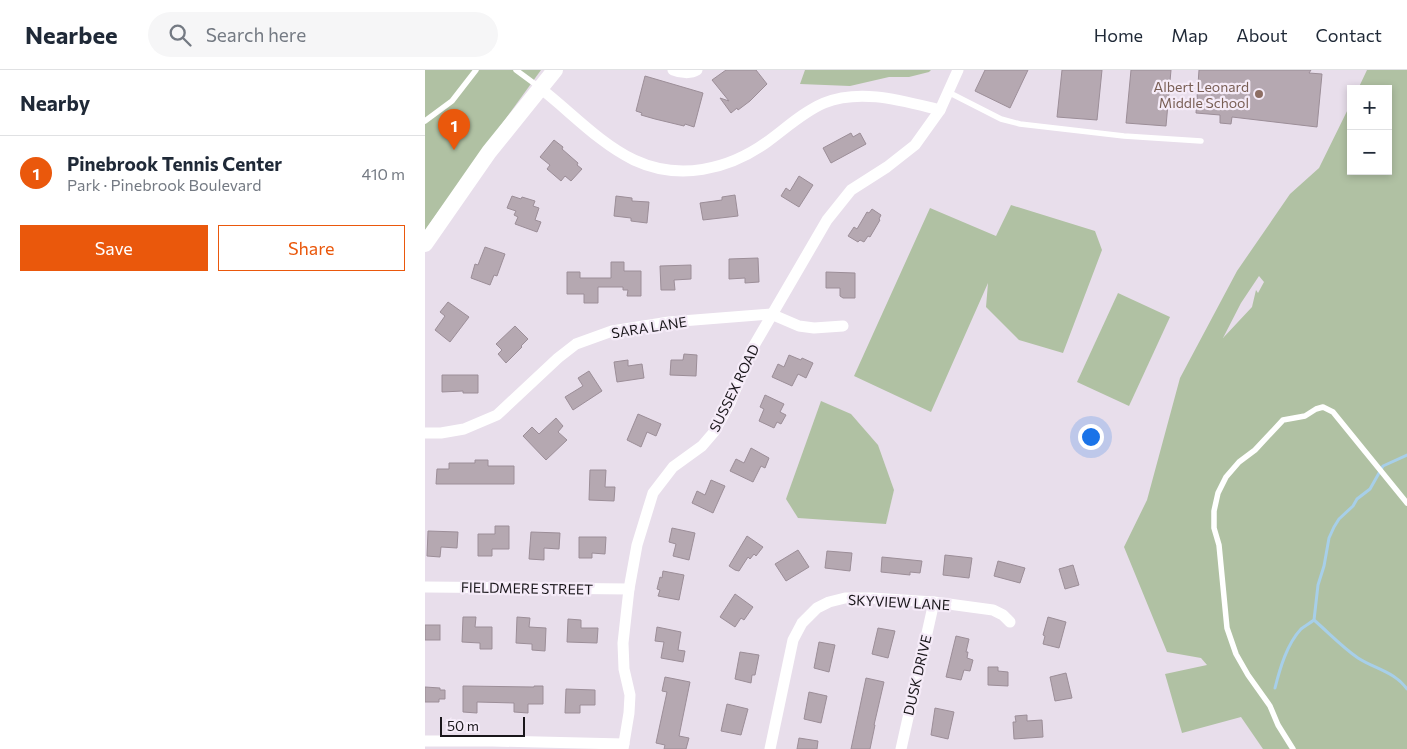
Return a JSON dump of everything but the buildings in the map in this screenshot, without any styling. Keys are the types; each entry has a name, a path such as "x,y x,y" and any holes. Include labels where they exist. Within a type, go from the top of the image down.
{"street":[{"path":"425,244 489,152 555,70"},
{"path":"673,70 678,72 694,72 697,70"},
{"name":"SUSSEX ROAD","path":"623,747 631,695 625,670 623,644 629,589 637,545 653,494 673,467 703,446 714,432 730,403 752,349 836,206 851,190 887,167 915,145 940,110 958,70"},
{"path":"540,88 607,143 633,160 656,169 674,171 695,171 715,168 739,159 823,104 849,97 873,97 905,101 940,110"},
{"name":"SARA LANE","path":"425,433 441,433 464,429 497,415 576,344 612,331 669,322 771,314 799,326 814,328 843,326"},
{"name":"FIELDMERE STREET","path":"425,587 629,589"},
{"name":"SKYVIEW LANE","path":"770,749 793,640 802,623 817,608 829,602 845,598 934,602 993,610 1003,615 1010,622"},
{"name":"DUSK DRIVE","path":"901,749 934,602"},
{"path":"425,740 492,740 623,747"}],"lane":[{"path":"425,121 452,101 475,70"},
{"path":"516,70 540,88"},
{"path":"948,92 1001,119 1019,124 1124,136 1201,141"},
{"path":"1293,749 1279,725 1271,706 1248,675 1236,654 1227,628 1219,546 1214,528 1214,511 1218,493 1226,476 1239,462 1255,450 1283,420 1305,416 1323,407 1333,412 1407,503"}],"green space":[{"path":"425,70 541,70 425,230"},
{"path":"805,70 931,70 909,77 889,77 850,86 800,84"},
{"path":"1367,70 1407,70 1407,749 1263,749 1241,717 1182,733 1165,674 1207,665 1201,658 1167,652 1124,547 1147,500 1180,378 1237,271 1290,194 1319,168 1347,111 1347,175 1392,175 1392,85 1360,85","holes":["1259,276 1264,282 1258,293 1256,290 1252,307 1223,338 1241,303"]},
{"path":"1011,205 1095,231 1102,250 1063,353 1019,340 986,307 988,283 931,412 854,376 930,208 996,236"},
{"path":"1118,293 1170,317 1129,406 1077,382"},
{"path":"821,401 851,414 878,445 894,490 886,524 798,518 786,499"}],"waterway":[{"path":"1407,455 1383,466 1370,489 1357,499 1334,527 1329,538 1324,566 1318,585 1314,620 1352,654 1391,675 1407,689"},
{"path":"1275,688 1282,664 1296,635 1314,620"}],"place":[{"name":"Albert Leonard Middle School","path":"1259,94"},
{"name":"Pinebrook Tennis Center","path":"454,150"}]}
